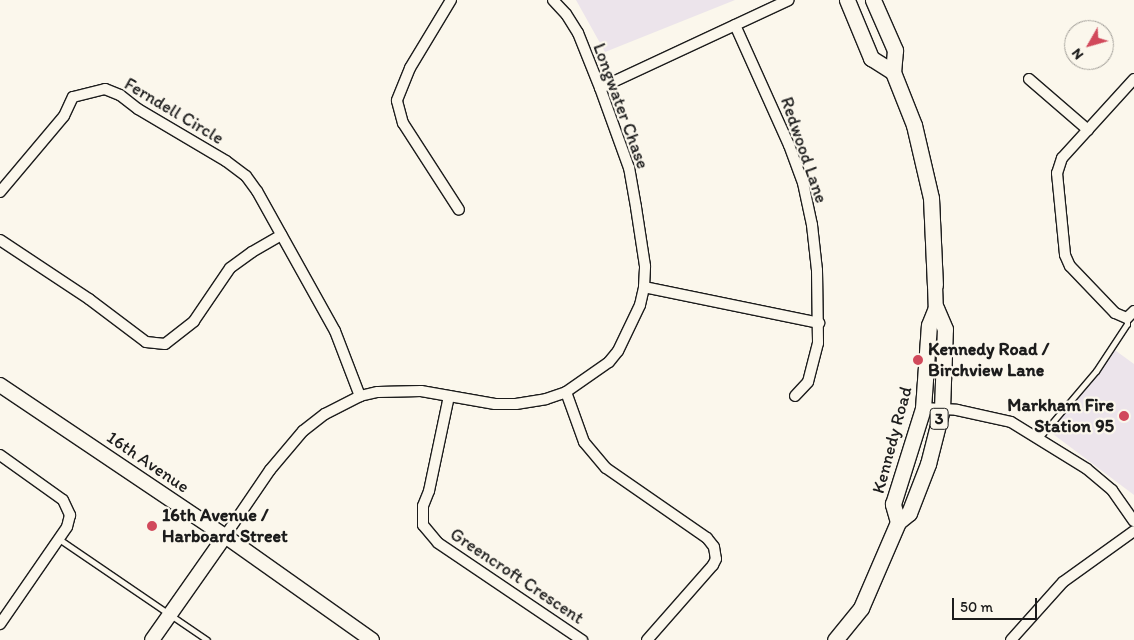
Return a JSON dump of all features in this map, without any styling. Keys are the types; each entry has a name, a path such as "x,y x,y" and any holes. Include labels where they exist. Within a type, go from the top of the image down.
{"main road":[{"path":"847,0 871,58 893,72"},
{"name":"Kennedy Road","path":"873,0 895,50 893,72 914,125 931,198 936,285 936,308 929,325 923,408 893,504 898,522"},
{"name":"Kennedy Road","path":"835,640 860,608 898,522 909,513 928,464 942,409 945,329 936,308"},
{"name":"16th Avenue","path":"0,386 225,536 372,640"},
{"path":"152,640 225,536"}],"street":[{"path":"451,0 410,68 397,101 403,124 460,210"},
{"name":"Longwater Chase","path":"225,536 270,470 303,430 325,414 360,396 378,392 422,391 494,404 516,404 546,399 566,392 609,362 618,351 640,305 644,287 641,239 629,168 578,33 553,0"},
{"path":"600,88 789,0"},
{"name":"Redwood Lane","path":"735,25 770,100 803,183 812,225 819,323 818,343 808,382 795,396"},
{"path":"1029,79 1088,130"},
{"path":"1131,314 1115,313 1077,276 1065,255 1057,173 1062,158 1134,79"},
{"name":"Ferndell Circle","path":"0,192 64,116 72,96 105,89 120,95 138,108 226,161 246,176 257,191 335,331 360,396"},
{"path":"0,240 89,300 146,342 165,344 194,321 230,268 252,252 282,235"},
{"path":"644,287 819,323"},
{"path":"566,392 584,442 606,468 707,538 714,548 716,559 713,565 647,640"},
{"name":"Greencroft Crescent","path":"448,396 429,491 423,506 423,525 438,543 582,640"},
{"path":"923,408 958,410 1011,422 1086,469 1112,490 1134,521"},
{"path":"0,455 66,503 70,519 0,624"},
{"path":"1011,640 1063,582 1134,531"}],"lane":[{"path":"1039,438 1096,371 1127,324 1131,314"},
{"path":"58,539 207,640"}],"shaded area":[{"path":"576,0 735,0 605,52"},
{"path":"1112,348 1134,364 1134,495 1049,431"}],"place":[{"name":"Kennedy Road / Birchview Lane","path":"918,360"},
{"name":"Markham Fire Station 95","path":"1124,416"},
{"name":"16th Avenue / Harboard Street","path":"152,526"}]}
